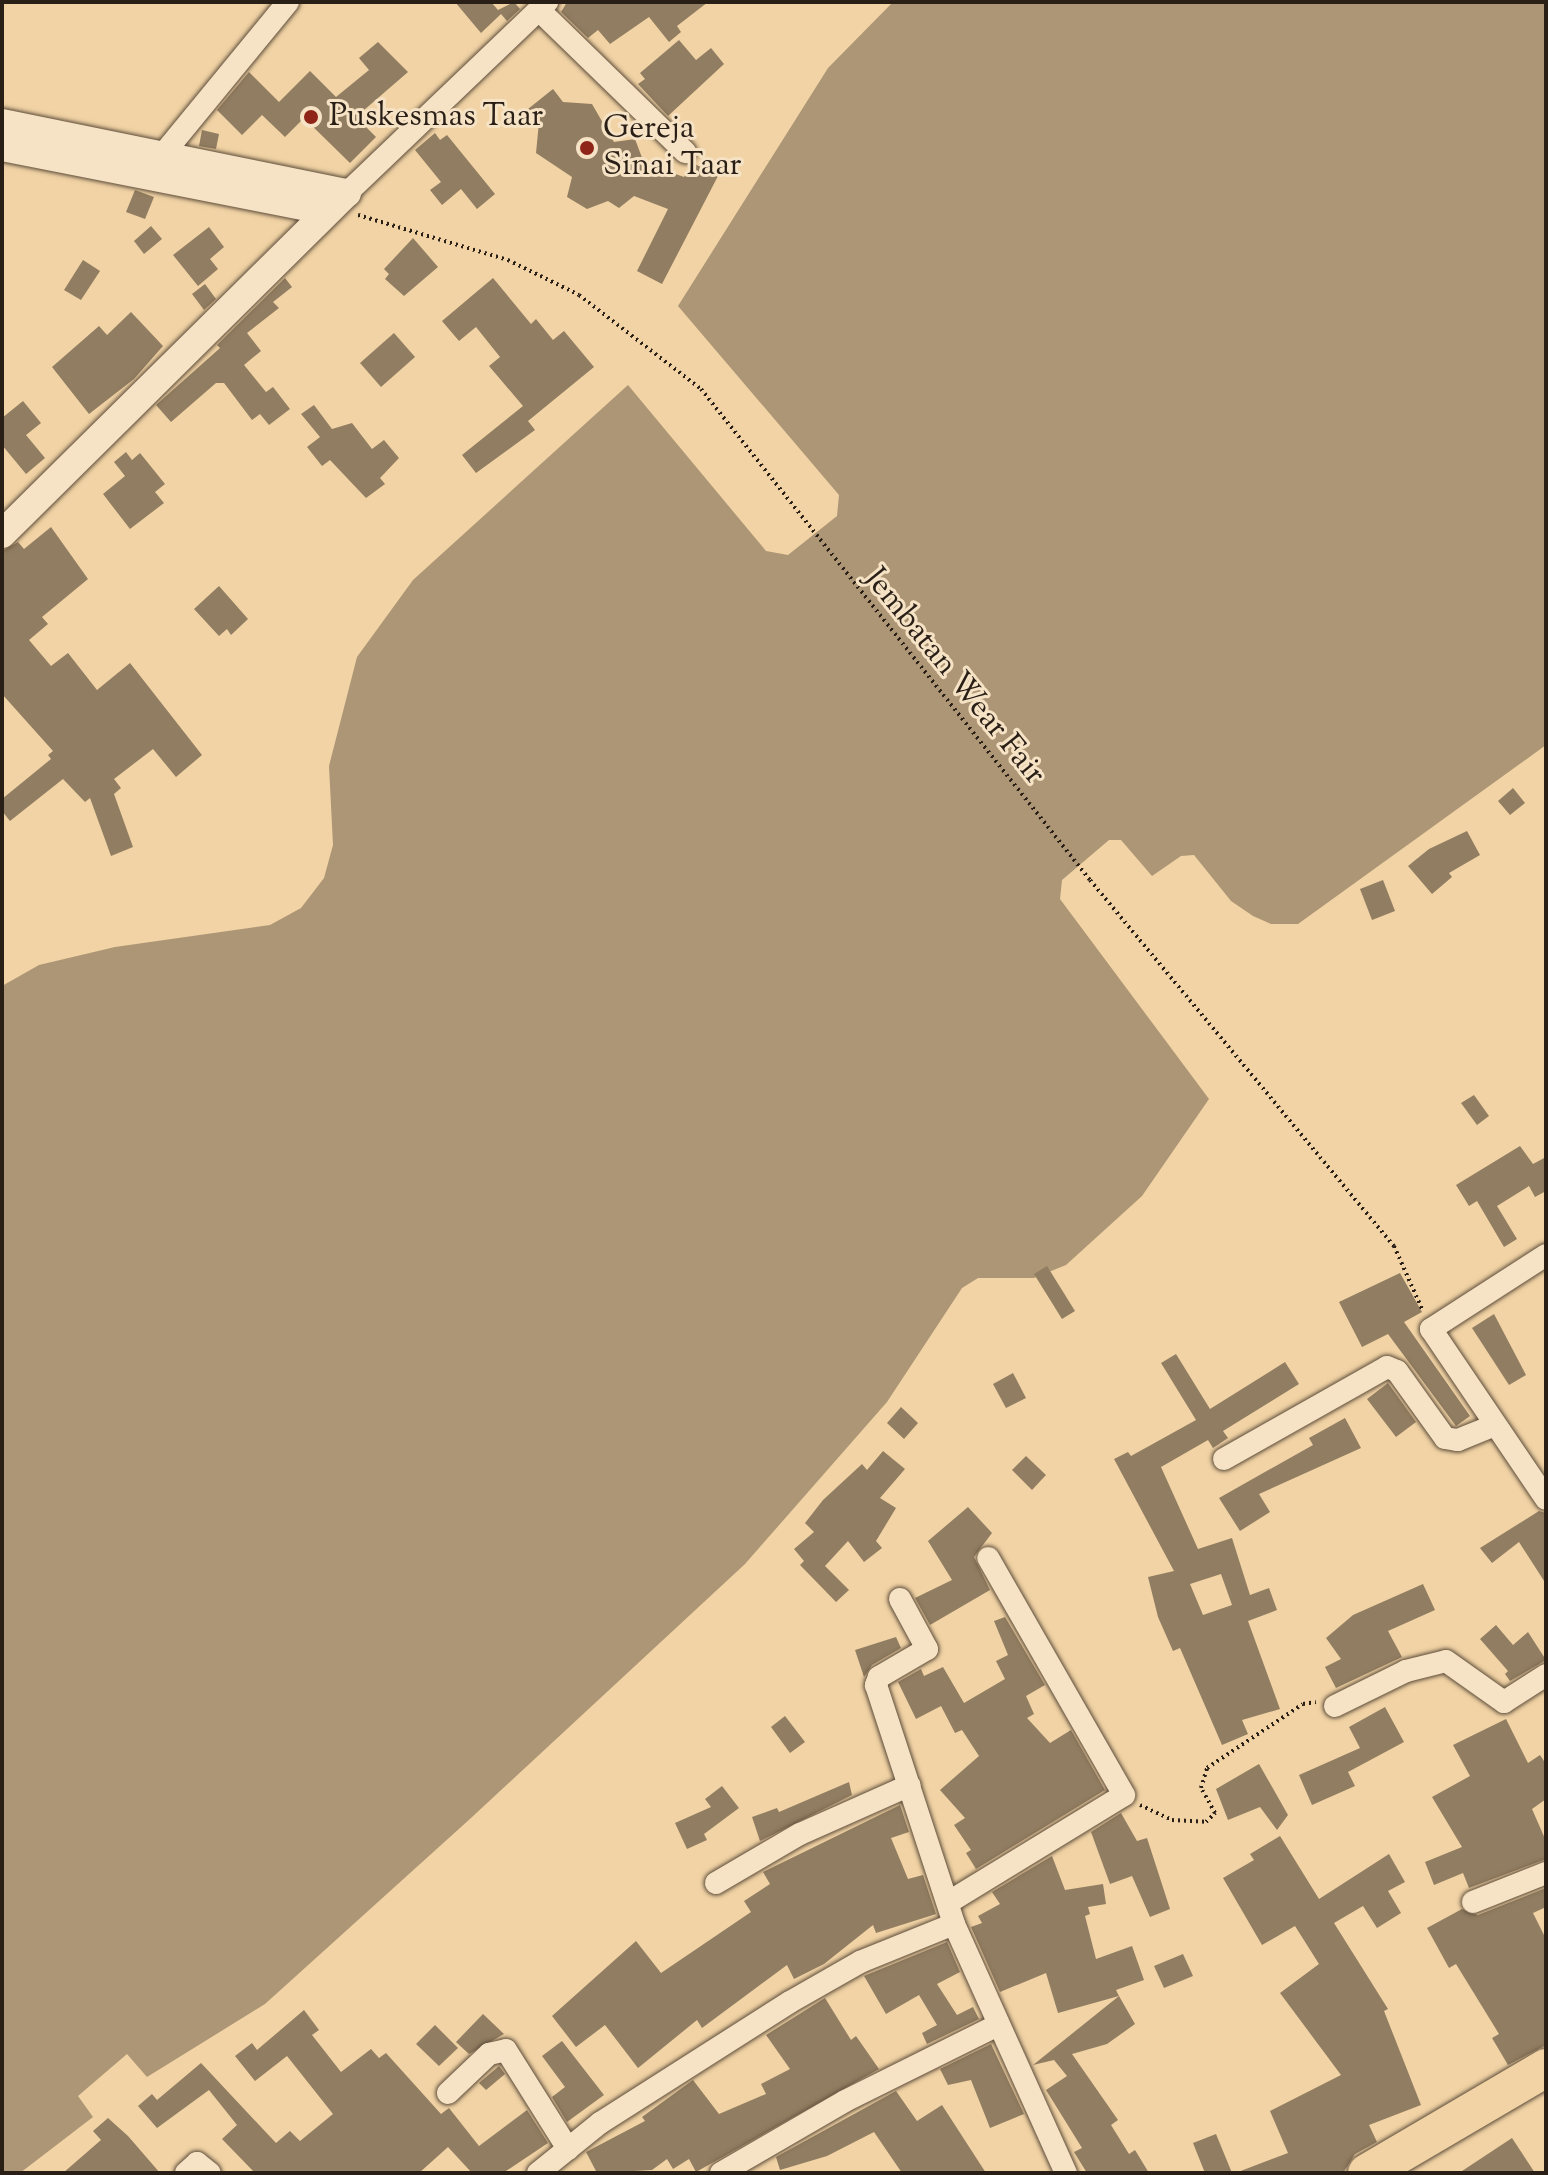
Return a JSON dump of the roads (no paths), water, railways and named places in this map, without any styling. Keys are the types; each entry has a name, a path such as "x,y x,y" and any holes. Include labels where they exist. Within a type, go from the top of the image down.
{"highway":[{"path":"1367,2173 1546,2068"},
{"path":"1404,2173 1546,2093"}],"street":[{"path":"164,153 288,2"},
{"path":"2,534 337,202 543,6 685,152"},
{"path":"2,123 164,153 337,202"},
{"path":"2,147 337,202"},
{"path":"1546,1255 1431,1329 1492,1426 1546,1499"},
{"path":"1224,1459 1387,1367 1397,1371 1445,1438 1458,1440 1492,1426"},
{"path":"538,2173 637,2099 827,1980 952,1913 1124,1795 988,1558"},
{"path":"900,1599 927,1649 879,1677 876,1685 952,1913 998,2025 1066,2173"},
{"path":"1335,1706 1406,1671 1446,1661 1504,1702 1546,1675"},
{"path":"716,1883 800,1834 910,1785"},
{"path":"1473,1902 1546,1873"},
{"path":"721,2173 845,2101 998,2025"},
{"path":"448,2093 489,2054 506,2050 568,2149"},
{"path":"186,2173 197,2163 210,2173"}],"place":[{"name":"Puskesmas Taar","path":"311,117"},
{"name":"Gereja Sinai Taar","path":"587,148"}]}
